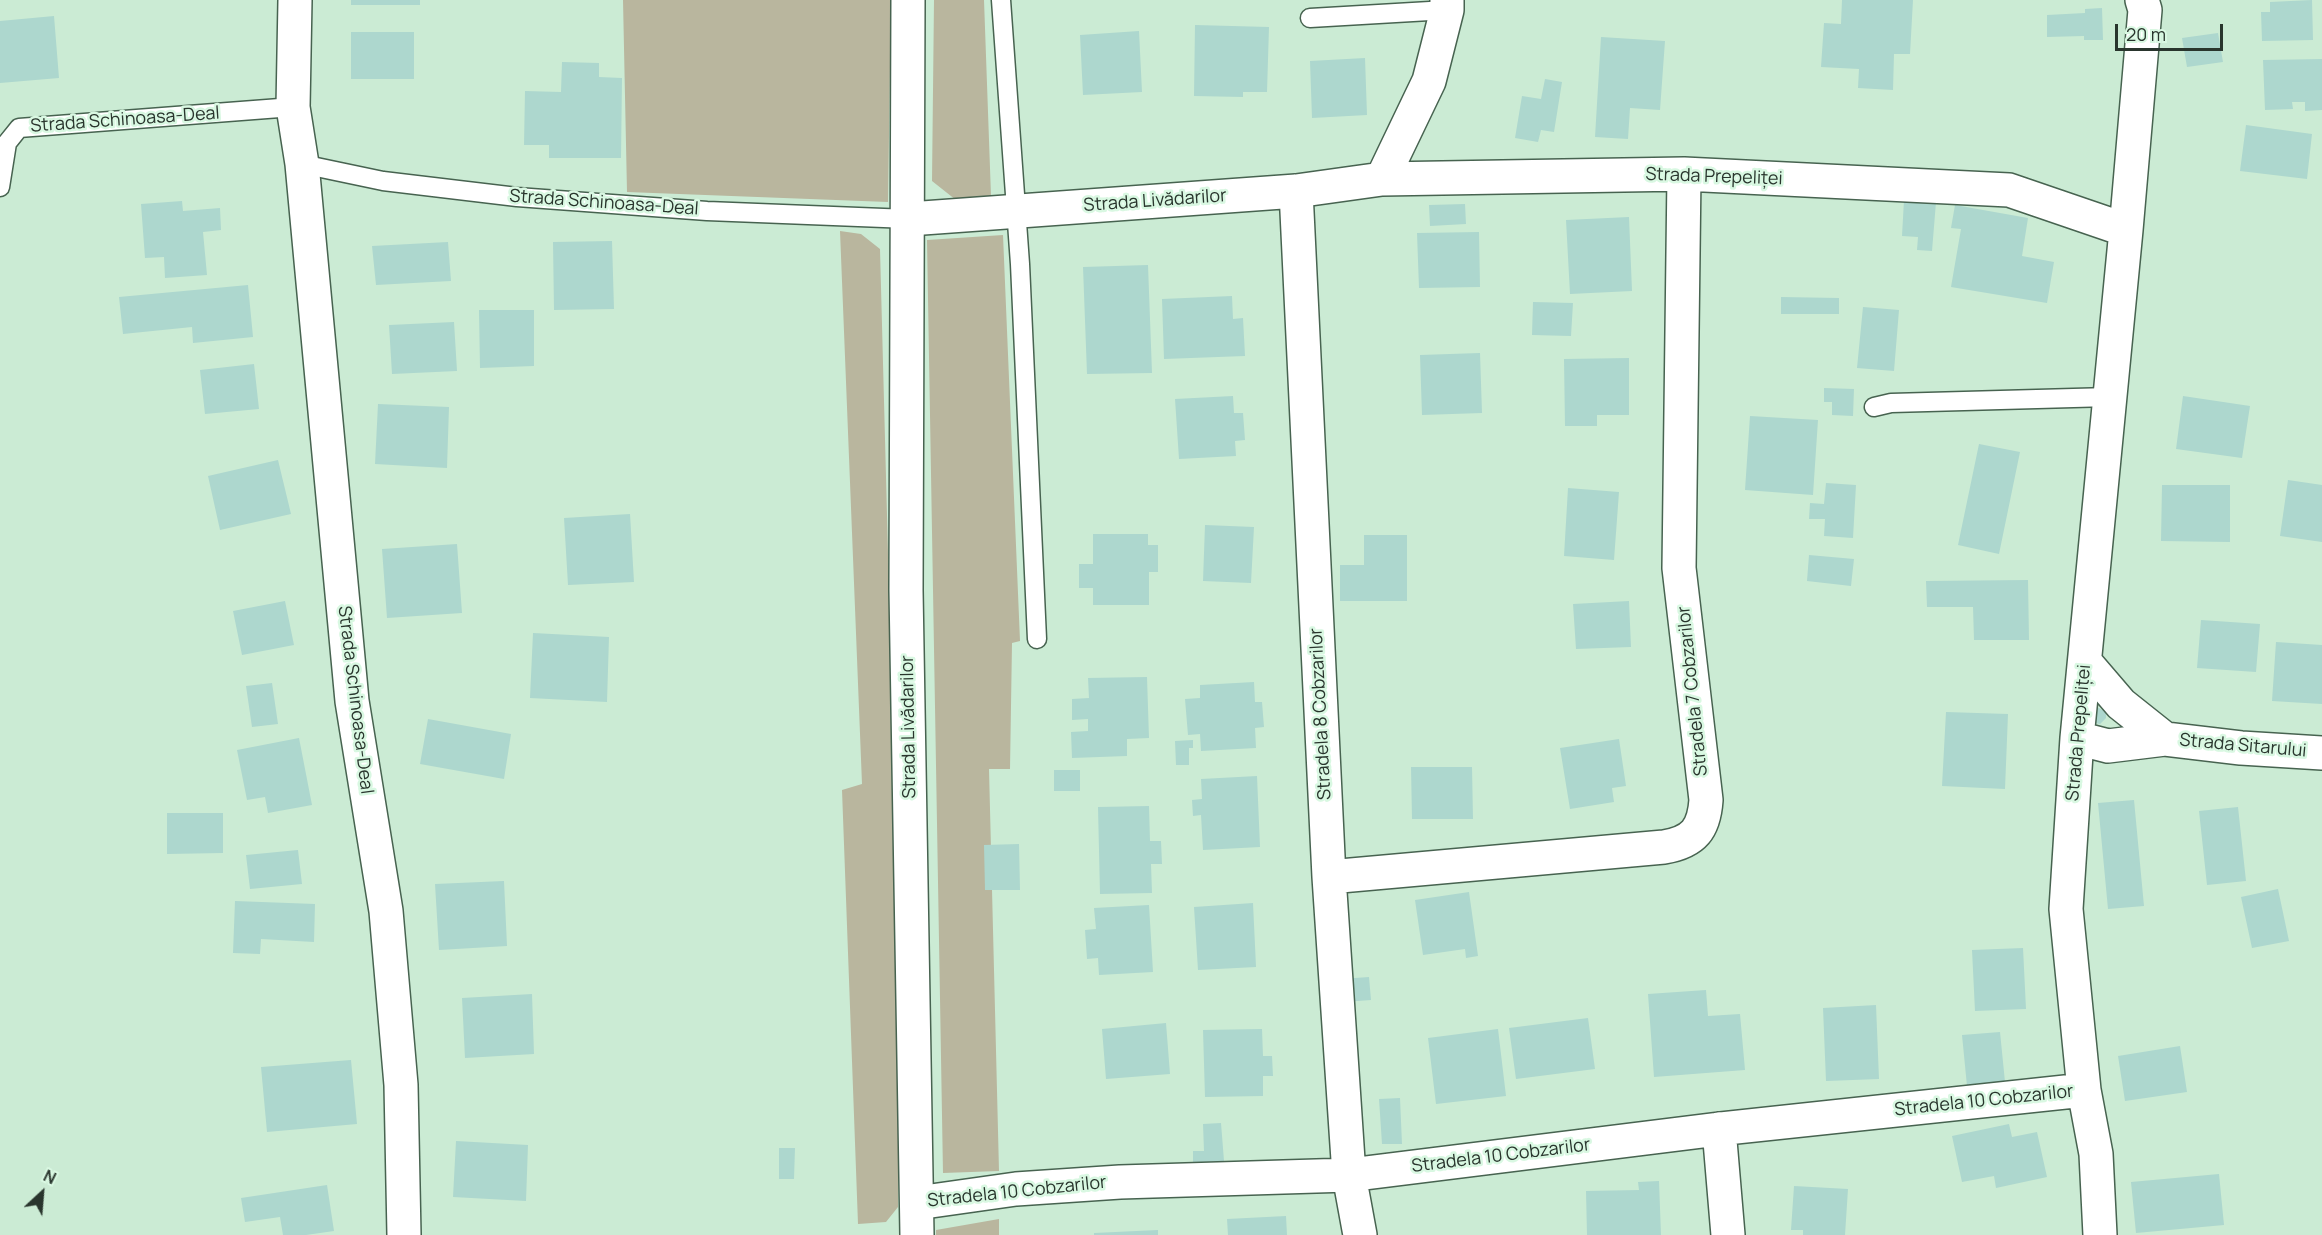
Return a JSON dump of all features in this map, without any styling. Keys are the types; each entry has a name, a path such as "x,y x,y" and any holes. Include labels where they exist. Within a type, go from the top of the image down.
{"street":[{"name":"Strada Schinoasa-Deal","path":"295,0 294,107 302,164 352,701 386,911 401,1085 404,1235"},
{"name":"Strada Livădarilor","path":"908,0 906,590 918,1235"},
{"name":"Strada Prepeliței","path":"2100,1235 2096,1154 2084,1090 2066,909 2077,738 2145,10 2142,0"},
{"path":"1382,179 1429,81 1447,5"},
{"name":"Strada Prepeliței","path":"1296,191 1382,179 1684,174 2009,190 2126,230"},
{"name":"Stradela 7 Cobzarilor","path":"1329,877 1664,846 1679,844 1691,838 1698,830 1705,816 1706,800 1679,568 1684,174"},
{"name":"Strada Livădarilor","path":"909,219 1296,191"},
{"name":"Stradela 8 Cobzarilor","path":"1296,191 1329,877 1349,1175 1360,1235"},
{"name":"Strada Sitarului","path":"2085,662 2121,704 2165,739"},
{"name":"Strada Sitarului","path":"2077,738 2108,746 2165,739 2241,748 2322,753"},
{"name":"Stradela 10 Cobzarilor","path":"917,1203 1016,1190 1120,1182 1349,1175 1719,1130 2084,1090"},
{"path":"1719,1130 1728,1235"}],"lane":[{"path":"1001,0 1014,212 1020,264 1037,639"},
{"path":"1310,18 1447,5"},
{"name":"Strada Schinoasa-Deal","path":"0,187 8,143 19,128 294,107"},
{"name":"Strada Schinoasa-Deal","path":"302,164 383,181 517,196 707,211 909,219"},
{"path":"1874,407 1891,403 2110,396"}],"shaded area":[{"path":"623,0 891,0 888,202 627,192"},
{"path":"934,0 984,0 991,196 956,200 932,181"},
{"path":"840,231 861,234 880,249 900,1009 898,1207 886,1222 858,1224 842,790 862,784"},
{"path":"1003,235 1020,641 1012,643 1010,769 989,769 999,1171 943,1173 927,240"},
{"path":"999,1219 999,1235 936,1235 936,1230"}],"building":[{"path":"351,0 420,0 420,5 351,5"},
{"path":"1842,0 1913,0 1910,54 1894,54 1893,90 1858,88 1859,69 1821,67 1824,23 1841,24"},
{"path":"2312,0 2313,40 2262,41 2261,12 2270,12 2270,2"},
{"path":"2102,8 2103,40 2084,40 2084,36 2047,37 2047,15 2085,13 2085,9"},
{"path":"54,16 59,78 0,83 0,21"},
{"path":"1195,25 1269,27 1267,92 1243,92 1243,97 1194,96"},
{"path":"1139,31 1142,92 1083,95 1080,35"},
{"path":"351,32 414,32 414,79 351,79"},
{"path":"2218,33 2223,62 2187,67 2182,38"},
{"path":"1601,37 1665,41 1660,110 1630,108 1628,139 1595,137"},
{"path":"1365,58 1367,115 1312,118 1310,61"},
{"path":"2322,59 2322,110 2305,111 2305,102 2292,102 2293,109 2265,110 2263,60"},
{"path":"562,62 599,63 599,77 622,78 621,158 549,158 549,145 524,145 525,91 561,92"},
{"path":"1545,79 1562,82 1554,132 1541,130 1538,142 1515,138 1522,96 1541,99"},
{"path":"2246,125 2312,134 2307,179 2240,171"},
{"path":"1904,200 1936,202 1932,251 1917,250 1918,237 1902,236"},
{"path":"182,201 183,211 220,208 221,230 203,232 207,275 165,278 164,257 145,258 141,204"},
{"path":"1465,204 1466,224 1430,226 1429,205"},
{"path":"1955,205 2028,218 2022,256 2054,262 2047,303 1951,287 1961,229 1951,228"},
{"path":"1629,217 1632,291 1570,294 1566,220"},
{"path":"1479,232 1480,287 1419,288 1417,233"},
{"path":"612,241 614,309 554,310 553,242"},
{"path":"448,242 451,281 376,285 372,246"},
{"path":"1148,265 1152,373 1087,374 1083,267"},
{"path":"248,285 253,337 193,343 192,327 123,334 119,297"},
{"path":"1232,296 1233,319 1243,318 1245,356 1164,359 1162,299"},
{"path":"1781,297 1839,298 1839,314 1781,314"},
{"path":"1533,302 1573,303 1571,336 1532,335"},
{"path":"1863,307 1899,310 1894,371 1857,368"},
{"path":"479,310 534,310 534,366 480,368"},
{"path":"454,322 457,371 392,374 389,325"},
{"path":"1480,353 1482,413 1422,415 1420,355"},
{"path":"1629,358 1629,415 1597,415 1597,426 1565,426 1564,359"},
{"path":"254,364 259,409 205,414 200,370"},
{"path":"1824,388 1854,389 1853,416 1832,415 1832,402 1824,402"},
{"path":"1233,396 1234,413 1243,413 1245,440 1235,441 1236,456 1179,459 1175,399"},
{"path":"2183,396 2250,406 2242,458 2176,449"},
{"path":"378,404 449,407 447,468 375,464"},
{"path":"1750,416 1818,420 1813,495 1745,490"},
{"path":"1979,444 2020,452 1999,554 1958,545"},
{"path":"278,460 291,514 220,530 208,476"},
{"path":"2288,480 2322,485 2322,542 2280,536"},
{"path":"1826,483 1856,485 1853,538 1824,536 1825,519 1809,519 1810,503 1824,504"},
{"path":"2162,485 2230,485 2230,542 2161,541"},
{"path":"1568,488 1619,492 1614,560 1564,556"},
{"path":"630,514 634,582 568,585 564,518"},
{"path":"1205,525 1254,527 1251,583 1203,581"},
{"path":"1093,534 1148,534 1148,545 1158,545 1158,572 1149,572 1149,605 1093,605 1093,588 1079,588 1079,564 1093,564"},
{"path":"1364,535 1407,535 1407,601 1340,601 1340,565 1364,565"},
{"path":"457,544 462,613 387,618 382,549"},
{"path":"1809,555 1854,559 1851,586 1807,581"},
{"path":"2028,580 2029,640 1974,640 1973,607 1927,607 1926,581"},
{"path":"285,601 294,645 242,655 233,611"},
{"path":"1629,601 1631,647 1576,649 1573,604"},
{"path":"2201,620 2260,624 2256,672 2197,668"},
{"path":"533,633 609,637 607,702 530,698"},
{"path":"2276,642 2322,645 2322,704 2272,701"},
{"path":"1147,677 1149,738 1127,739 1127,756 1072,758 1071,732 1088,731 1088,719 1072,720 1072,699 1089,698 1088,678"},
{"path":"1254,682 1255,702 1262,702 1264,727 1255,728 1256,748 1201,751 1200,734 1188,735 1185,699 1200,698 1200,685"},
{"path":"272,683 278,724 252,727 246,686"},
{"path":"2097,707 2106,712 2106,718 2100,724 2095,723 2094,708"},
{"path":"1946,712 2008,714 2005,789 1942,786"},
{"path":"428,719 511,734 504,779 420,764"},
{"path":"299,738 312,805 268,813 265,797 247,800 237,750"},
{"path":"1619,739 1626,786 1612,788 1614,802 1570,809 1560,748"},
{"path":"1193,740 1193,748 1189,748 1189,765 1176,765 1175,741"},
{"path":"1411,767 1472,767 1473,819 1412,819"},
{"path":"1054,770 1080,770 1080,791 1054,791"},
{"path":"1257,776 1260,847 1203,850 1201,815 1193,816 1192,800 1202,799 1201,779"},
{"path":"2134,800 2144,906 2108,909 2098,803"},
{"path":"1149,806 1150,841 1161,841 1162,864 1151,864 1152,893 1100,894 1098,807"},
{"path":"2238,807 2246,881 2207,885 2199,811"},
{"path":"167,813 223,813 223,853 167,854"},
{"path":"1019,844 1020,890 985,890 984,845"},
{"path":"298,850 302,884 250,889 246,855"},
{"path":"504,881 507,946 439,950 435,884"},
{"path":"2278,889 2289,941 2252,948 2241,897"},
{"path":"1469,892 1478,956 1466,958 1465,949 1423,955 1415,900"},
{"path":"235,901 315,904 314,942 261,939 260,954 233,953"},
{"path":"1253,903 1256,967 1198,970 1194,907"},
{"path":"1149,905 1153,972 1099,975 1098,958 1087,959 1085,930 1096,929 1094,908"},
{"path":"2023,948 2026,1009 1975,1011 1972,950"},
{"path":"1369,977 1371,1000 1344,1002 1341,979"},
{"path":"1706,990 1708,1016 1740,1014 1745,1070 1654,1077 1648,994"},
{"path":"532,994 534,1054 465,1058 462,998"},
{"path":"1876,1005 1879,1079 1826,1081 1823,1008"},
{"path":"1588,1018 1595,1069 1516,1079 1509,1028"},
{"path":"1166,1023 1170,1074 1106,1079 1102,1029"},
{"path":"1262,1029 1263,1056 1272,1056 1273,1076 1263,1076 1263,1096 1205,1097 1203,1030"},
{"path":"1498,1029 1506,1096 1436,1104 1428,1038"},
{"path":"2000,1032 2005,1082 1967,1086 1962,1035"},
{"path":"2180,1046 2187,1092 2125,1101 2118,1056"},
{"path":"351,1060 357,1124 267,1132 261,1067"},
{"path":"1400,1098 1402,1144 1382,1144 1379,1099"},
{"path":"1221,1123 1224,1161 1193,1163 1193,1151 1204,1151 1203,1124"},
{"path":"2009,1124 2012,1137 2037,1132 2047,1177 1996,1188 1994,1176 1962,1182 1952,1136"},
{"path":"456,1141 528,1145 526,1201 453,1197"},
{"path":"779,1148 795,1148 794,1179 779,1179"},
{"path":"2219,1174 2224,1225 2136,1233 2131,1182"},
{"path":"1659,1181 1661,1235 1587,1235 1586,1191 1639,1190 1638,1182"},
{"path":"327,1185 334,1231 283,1235 280,1217 245,1222 241,1198"},
{"path":"1794,1186 1848,1189 1845,1235 1803,1235 1803,1230 1791,1230"},
{"path":"1286,1216 1287,1235 1228,1235 1227,1219"},
{"path":"1158,1230 1158,1235 1094,1235 1094,1233"}]}
